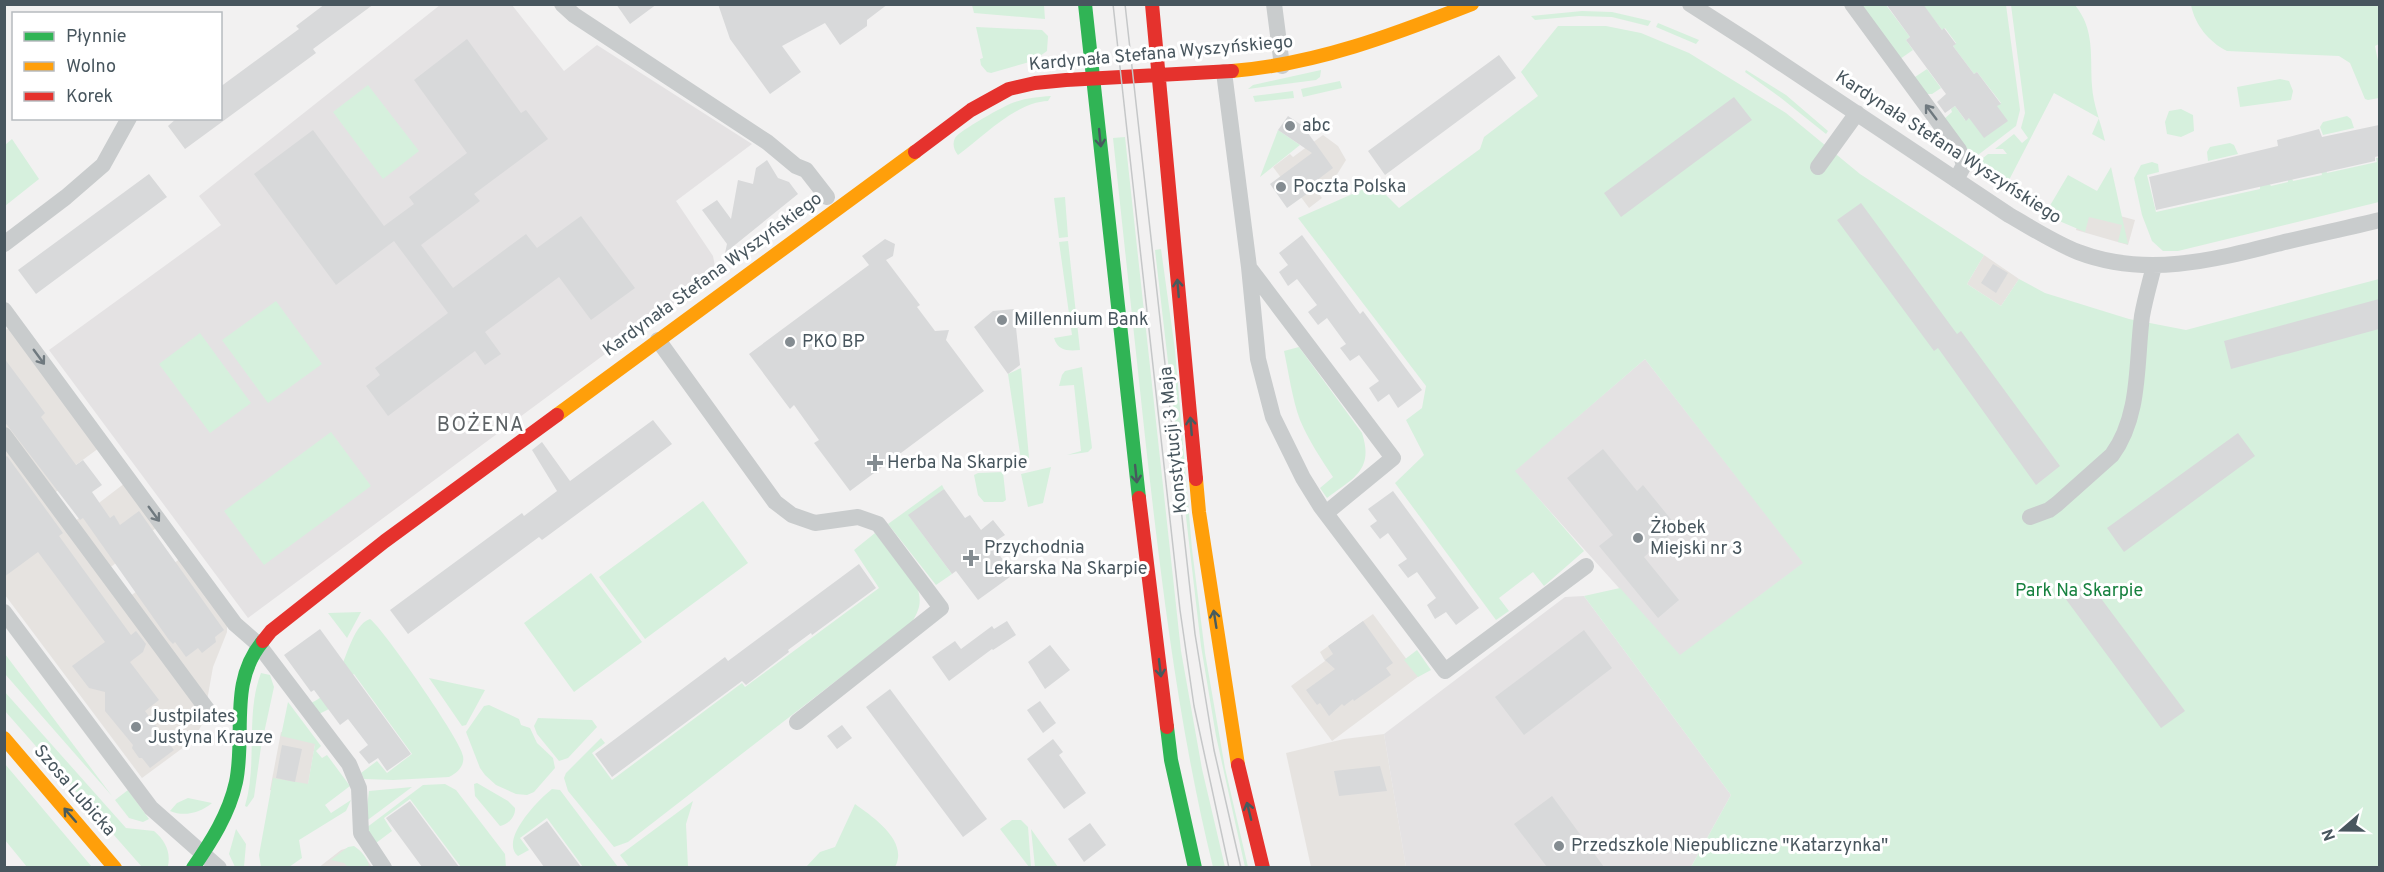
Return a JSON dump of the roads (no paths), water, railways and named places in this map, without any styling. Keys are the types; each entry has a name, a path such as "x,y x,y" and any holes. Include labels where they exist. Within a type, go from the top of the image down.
{"street":[{"path":"562,4 574,15 767,142 796,166 806,170 827,196"},
{"path":"1084,4 1140,516 1171,760 1196,867"},
{"name":"Konstytucji 3 Maja","path":"1152,4 1199,512 1236,755 1263,867"},
{"path":"1274,4 1282,66"},
{"name":"Kardynała Stefana Wyszyńskiego","path":"197,861 214,837 234,790 238,769 239,698 243,678 258,644 271,631 334,579 932,139 996,95 1009,89 1035,83 1224,72 1282,66 1374,43 1472,4"},
{"name":"Kardynała Stefana Wyszyńskiego","path":"1690,4 1956,180 2050,239 2080,253 2112,262 2172,266 2214,260 2379,220"},
{"path":"1852,4 1959,150 1964,165 1956,180"},
{"path":"1224,72 1249,267 1258,359 1273,417 1303,478 1326,513 1445,671 1586,566"},
{"path":"1818,167 1857,113"},
{"path":"4,244 66,197 103,165 128,120"},
{"path":"2030,517 2049,510 2057,504 2118,447 2132,412 2142,315 2154,266"},
{"path":"1249,267 1393,458 1326,513"},
{"path":"4,310 235,624 258,644 354,773 360,795 361,833 384,867"},
{"path":"658,340 783,510 815,523 858,518 878,524 941,608 797,722"},
{"path":"6,441 209,712"},
{"path":"4,612 151,808 197,861 219,867"},
{"name":"Szosa Lubicka","path":"4,738 115,867"}],"tram line":[{"path":"1113,4 1180,610 1194,706 1229,868"},
{"path":"1125,4 1195,634 1214,750 1241,868"}],"place":[{"name":"abc","path":"1290,126"},
{"name":"Poczta Polska","path":"1281,187"},
{"name":"Millennium Bank","path":"1002,320"},
{"name":"PKO BP","path":"790,342"},
{"name":"Herba Na Skarpie","path":"875,463"},
{"name":"Żłobek Miejski nr 3","path":"1638,538"},
{"name":"Przychodnia Lekarska Na Skarpie","path":"971,558"},
{"name":"Justpilates Justyna Krauze","path":"136,727"},
{"name":"Przedszkole Niepubliczne \"Katarzynka\"","path":"1559,846"}],"district":[{"name":"BOŻENA","path":"481,426"}],"park label":[{"name":"Park Na Skarpie","path":"2079,591"}]}
